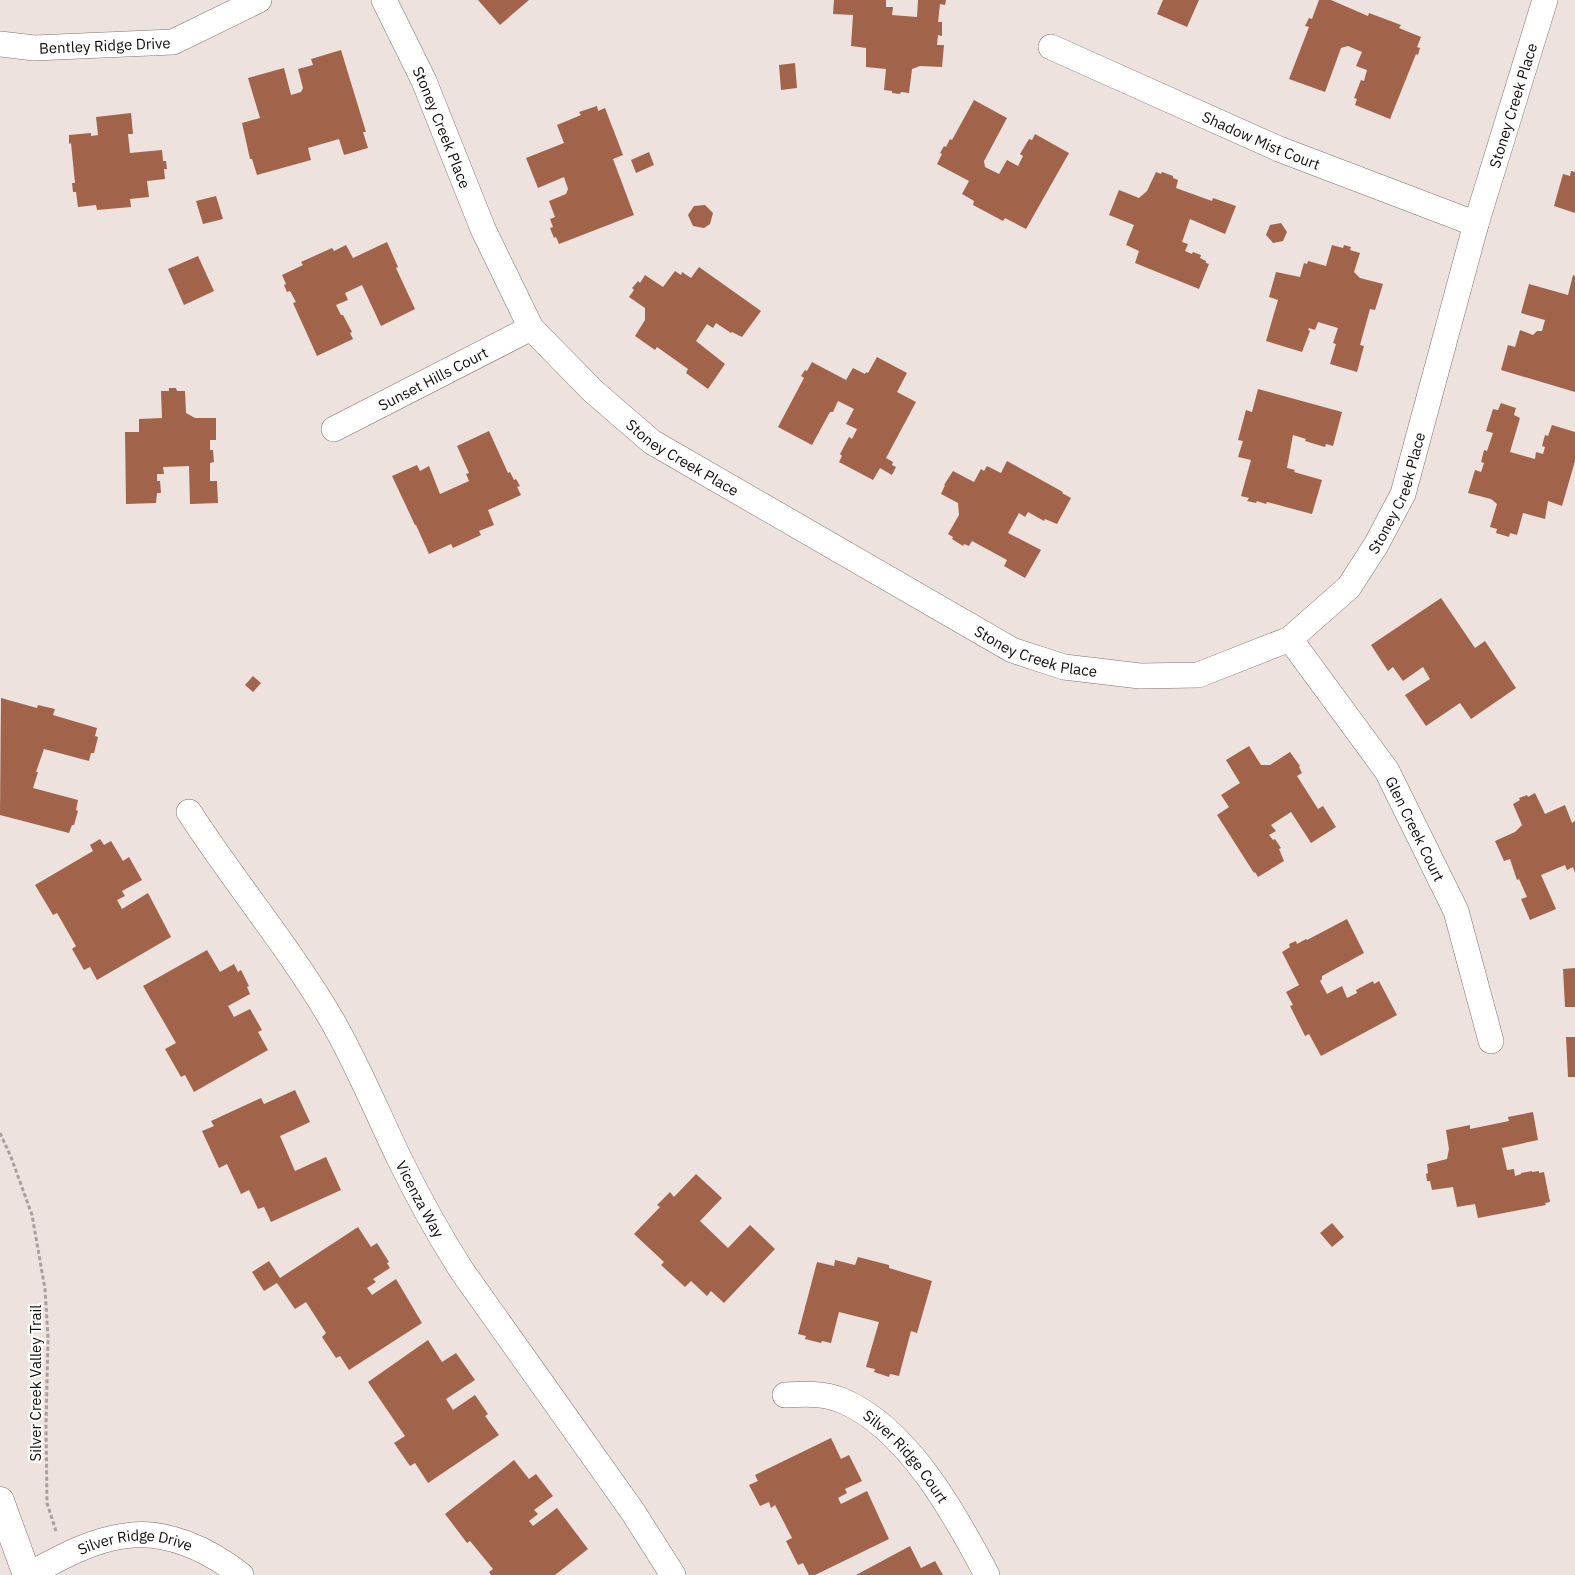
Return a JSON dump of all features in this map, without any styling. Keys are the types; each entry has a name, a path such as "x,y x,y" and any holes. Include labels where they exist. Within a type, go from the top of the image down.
{"street":[{"name":"Bentley Ridge Drive","path":"0,44 34,48 173,42 260,0"},
{"name":"Stoney Creek Place","path":"384,0 424,81 483,230 531,328 594,392 652,442 1012,650 1064,666 1140,676 1198,675 1290,639 1350,587 1376,544 1403,494 1476,224 1545,0"},
{"name":"Shadow Mist Court","path":"1051,46 1279,149 1476,224"},
{"name":"Sunset Hills Court","path":"334,429 531,328"},
{"name":"Glen Creek Court","path":"1290,639 1388,771 1456,910 1491,1041"},
{"name":"Vicenza Way","path":"189,812 207,840 278,936 332,1019 366,1083 404,1169 462,1271 633,1512 673,1575"},
{"name":"Silver Ridge Court","path":"785,1395 806,1394 840,1400 863,1412 883,1426 913,1458 938,1491 987,1575"},
{"path":"0,1501 28,1575"},
{"name":"Silver Ridge Drive","path":"28,1575 64,1555 124,1536 145,1535 172,1539 200,1548 214,1555 240,1575"}],"path":[{"name":"Silver Creek Valley Trail","path":"0,1133 11,1157 32,1215 45,1289 48,1337 47,1503 64,1555"}],"building":[{"path":"478,0 529,0 500,25"},
{"path":"834,0 886,0 886,7 893,7 892,15 917,17 918,0 946,0 945,5 940,4 938,22 942,22 942,36 938,35 937,45 944,45 942,67 920,66 912,69 909,93 901,92 900,94 884,90 886,69 866,67 866,48 851,46 853,15 833,14"},
{"path":"1163,0 1199,0 1187,27 1157,14"},
{"path":"1319,0 1331,0 1368,16 1369,13 1401,25 1399,28 1421,37 1417,47 1420,48 1418,55 1416,54 1390,119 1355,105 1357,99 1354,98 1361,80 1364,81 1367,70 1356,66 1362,52 1348,46 1341,48 1325,92 1289,79 1309,27 1305,26 1309,18 1312,19"},
{"path":"341,50 366,132 363,132 368,148 344,155 339,139 308,148 311,160 257,175 252,159 250,159 242,123 260,118 248,78 284,68 291,95 301,92 303,88 298,69 313,65 311,59"},
{"path":"795,63 797,88 781,90 779,65"},
{"path":"974,100 1007,118 984,161 985,167 999,174 1007,160 1018,166 1023,156 1020,154 1029,139 1032,140 1035,134 1069,153 1026,229 1005,218 1003,221 973,205 974,201 962,194 969,181 937,164 944,146 946,147 950,139 952,140"},
{"path":"597,106 598,111 605,108 623,155 613,159 634,215 559,244 550,228 553,227 550,219 555,217 549,201 566,194 568,189 564,177 538,188 526,158 564,143 557,125 581,115 579,112"},
{"path":"131,113 133,134 128,134 130,153 162,150 163,161 166,161 167,169 164,169 165,179 147,181 149,197 130,199 131,207 97,210 96,205 78,207 76,192 73,192 72,183 75,183 69,135 91,133 91,136 98,135 96,117"},
{"path":"649,152 654,165 636,173 631,160"},
{"path":"1571,171 1575,172 1575,213 1554,206 1563,174 1570,176"},
{"path":"1156,172 1173,176 1173,178 1178,180 1176,188 1212,201 1213,198 1236,206 1225,234 1190,219 1182,242 1188,244 1185,251 1201,255 1200,258 1209,264 1199,289 1135,263 1139,251 1126,245 1134,225 1109,215 1119,190 1139,198 1147,191"},
{"path":"216,196 223,219 203,224 196,201"},
{"path":"705,205 713,213 710,224 704,228 693,226 688,215 694,206"},
{"path":"1281,223 1287,232 1283,241 1273,243 1266,235 1270,225"},
{"path":"387,242 398,267 396,268 415,309 381,326 362,285 345,293 348,300 336,305 352,332 350,333 353,339 317,356 293,303 296,302 290,291 287,292 282,275 303,265 301,262 332,248 334,251 346,245 353,258"},
{"path":"1332,245 1343,248 1344,245 1351,247 1350,250 1360,253 1354,272 1360,278 1383,284 1375,310 1370,309 1360,345 1364,346 1357,372 1330,364 1336,344 1333,343 1338,328 1318,322 1315,330 1309,328 1308,330 1310,331 1302,352 1266,341 1278,300 1269,297 1276,272 1300,277 1304,263 1307,264 1308,261 1326,266"},
{"path":"198,256 214,291 184,305 168,269"},
{"path":"699,267 761,311 742,337 731,333 716,323 713,328 707,324 696,341 725,364 708,389 686,373 688,369 657,347 655,350 635,336 645,320 645,308 629,297 634,290 632,288 638,281 640,283 645,275 663,287 675,271 681,275 682,272 691,278"},
{"path":"1573,275 1575,276 1575,392 1501,370 1508,345 1515,347 1520,330 1533,335 1537,331 1542,331 1545,320 1521,313 1529,284 1568,295"},
{"path":"877,357 907,373 897,392 916,402 886,458 893,462 892,465 896,467 892,475 880,468 873,480 839,462 842,456 840,454 849,437 852,439 857,429 846,424 854,409 838,401 812,445 778,427 804,378 801,376 805,370 807,371 812,362 846,380 853,368 865,374 866,372 868,373"},
{"path":"169,388 185,391 186,413 195,418 216,418 216,440 210,440 210,450 213,450 214,462 210,463 210,481 217,481 218,503 190,504 189,466 163,467 164,474 157,474 161,493 157,493 156,503 126,504 125,432 139,432 139,419 162,418 161,391 169,391"},
{"path":"1258,389 1342,412 1333,446 1326,444 1325,447 1293,435 1287,468 1295,470 1294,472 1322,480 1312,514 1267,502 1266,504 1257,501 1256,503 1247,501 1249,498 1241,496 1251,460 1238,457 1243,441 1238,440 1246,410 1252,412"},
{"path":"1501,403 1516,408 1514,415 1520,418 1510,452 1535,459 1536,452 1543,454 1545,447 1542,446 1545,435 1548,436 1552,425 1575,432 1575,461 1562,506 1548,501 1545,519 1523,513 1517,535 1510,533 1509,537 1496,533 1497,529 1490,527 1497,504 1491,499 1468,493 1475,470 1481,472 1484,463 1481,462 1484,450 1487,451 1493,433 1486,431 1493,409 1498,410"},
{"path":"489,431 508,473 510,472 520,486 517,487 521,495 488,510 494,525 479,531 481,535 453,548 451,544 429,554 392,476 417,465 420,471 429,466 440,494 469,481 466,474 469,473 457,446"},
{"path":"1007,461 1071,498 1057,524 1045,519 1044,521 1028,512 1025,517 1019,513 1008,533 1041,550 1025,578 1004,566 1007,560 972,541 969,546 964,544 963,546 952,539 953,537 948,534 959,515 958,503 941,494 944,485 953,471 974,482 981,469 984,471 987,466 1001,473"},
{"path":"1441,598 1475,648 1485,641 1516,688 1471,719 1460,703 1426,726 1405,695 1430,679 1423,667 1403,681 1393,667 1388,671 1371,645"},
{"path":"253,676 261,683 253,692 245,685"},
{"path":"1,698 37,708 38,705 55,709 53,715 97,728 95,736 98,737 94,753 91,753 89,761 44,749 36,772 38,772 33,788 78,800 76,810 78,811 74,825 72,825 69,833 0,815"},
{"path":"1249,746 1261,765 1270,765 1290,752 1300,766 1302,773 1297,776 1318,809 1323,806 1336,827 1311,843 1291,812 1271,825 1276,831 1269,835 1273,840 1275,839 1281,848 1279,849 1284,861 1258,877 1217,815 1229,807 1221,795 1240,783 1226,760"},
{"path":"1535,793 1545,814 1565,805 1572,823 1575,821 1575,873 1573,867 1567,870 1565,865 1541,875 1556,909 1530,920 1521,899 1527,897 1519,879 1517,880 1510,859 1504,861 1495,841 1515,832 1522,825 1513,804 1520,800 1519,798 1527,795 1528,797"},
{"path":"100,839 104,845 111,841 123,861 129,857 142,880 122,891 125,896 117,900 122,909 148,893 171,937 97,980 90,967 84,970 72,949 76,946 57,913 53,915 35,885 93,851 90,845"},
{"path":"1347,919 1364,953 1322,976 1320,981 1327,994 1342,986 1347,998 1357,993 1356,990 1373,981 1374,984 1379,981 1397,1015 1321,1056 1309,1034 1305,1036 1290,1006 1293,1005 1286,992 1299,985 1282,952 1290,947 1289,944 1296,941 1297,944 1307,940"},
{"path":"207,950 220,972 234,964 238,972 241,970 249,986 247,987 250,994 228,1006 234,1017 250,1009 262,1030 258,1032 268,1050 194,1092 185,1075 181,1077 165,1049 176,1043 143,986"},
{"path":"1575,968 1575,1007 1565,1007 1563,969"},
{"path":"1566,1037 1575,1037 1575,1077 1568,1077"},
{"path":"295,1090 310,1122 280,1136 295,1171 326,1157 341,1190 271,1222 264,1207 258,1209 249,1190 241,1194 227,1164 219,1168 202,1131 214,1126 211,1121 261,1098 264,1104"},
{"path":"1533,1112 1538,1140 1502,1148 1507,1170 1514,1169 1515,1176 1532,1171 1544,1172 1550,1202 1545,1203 1546,1205 1478,1218 1475,1204 1457,1207 1453,1187 1432,1190 1430,1181 1427,1181 1427,1164 1447,1159 1449,1149 1446,1130 1470,1125 1470,1129 1509,1121 1508,1117"},
{"path":"696,1174 722,1198 700,1221 728,1248 750,1225 775,1249 724,1303 711,1291 707,1296 691,1281 685,1287 661,1265 664,1262 634,1234 660,1207 657,1205 670,1192 674,1197"},
{"path":"1332,1223 1344,1237 1332,1247 1320,1233"},
{"path":"358,1227 371,1247 377,1243 389,1262 387,1263 390,1268 373,1279 376,1282 367,1288 372,1295 396,1279 422,1323 349,1370 340,1356 336,1358 322,1337 326,1333 306,1302 295,1309 277,1283 264,1291 252,1272 269,1261 280,1278"},
{"path":"858,1257 889,1265 889,1268 932,1281 917,1333 911,1331 899,1376 890,1374 889,1377 874,1372 875,1369 866,1367 879,1322 839,1312 831,1343 822,1341 821,1343 805,1339 806,1336 798,1334 817,1262 834,1266 835,1260 855,1265"},
{"path":"428,1340 442,1362 456,1353 475,1380 446,1399 453,1410 475,1395 488,1414 485,1416 499,1435 428,1483 415,1463 410,1466 394,1443 405,1436 368,1382"},
{"path":"831,1438 841,1459 849,1455 862,1481 845,1489 847,1493 838,1498 841,1504 867,1491 889,1539 815,1575 809,1575 803,1563 798,1565 786,1541 792,1538 775,1505 771,1508 769,1502 760,1506 749,1485 758,1481 755,1475"},
{"path":"514,1460 529,1479 536,1474 553,1496 534,1510 538,1514 529,1521 533,1526 557,1508 588,1549 555,1575 491,1575 489,1572 493,1569 470,1541 467,1543 445,1514"},
{"path":"910,1546 921,1568 935,1561 943,1575 856,1575"}]}
